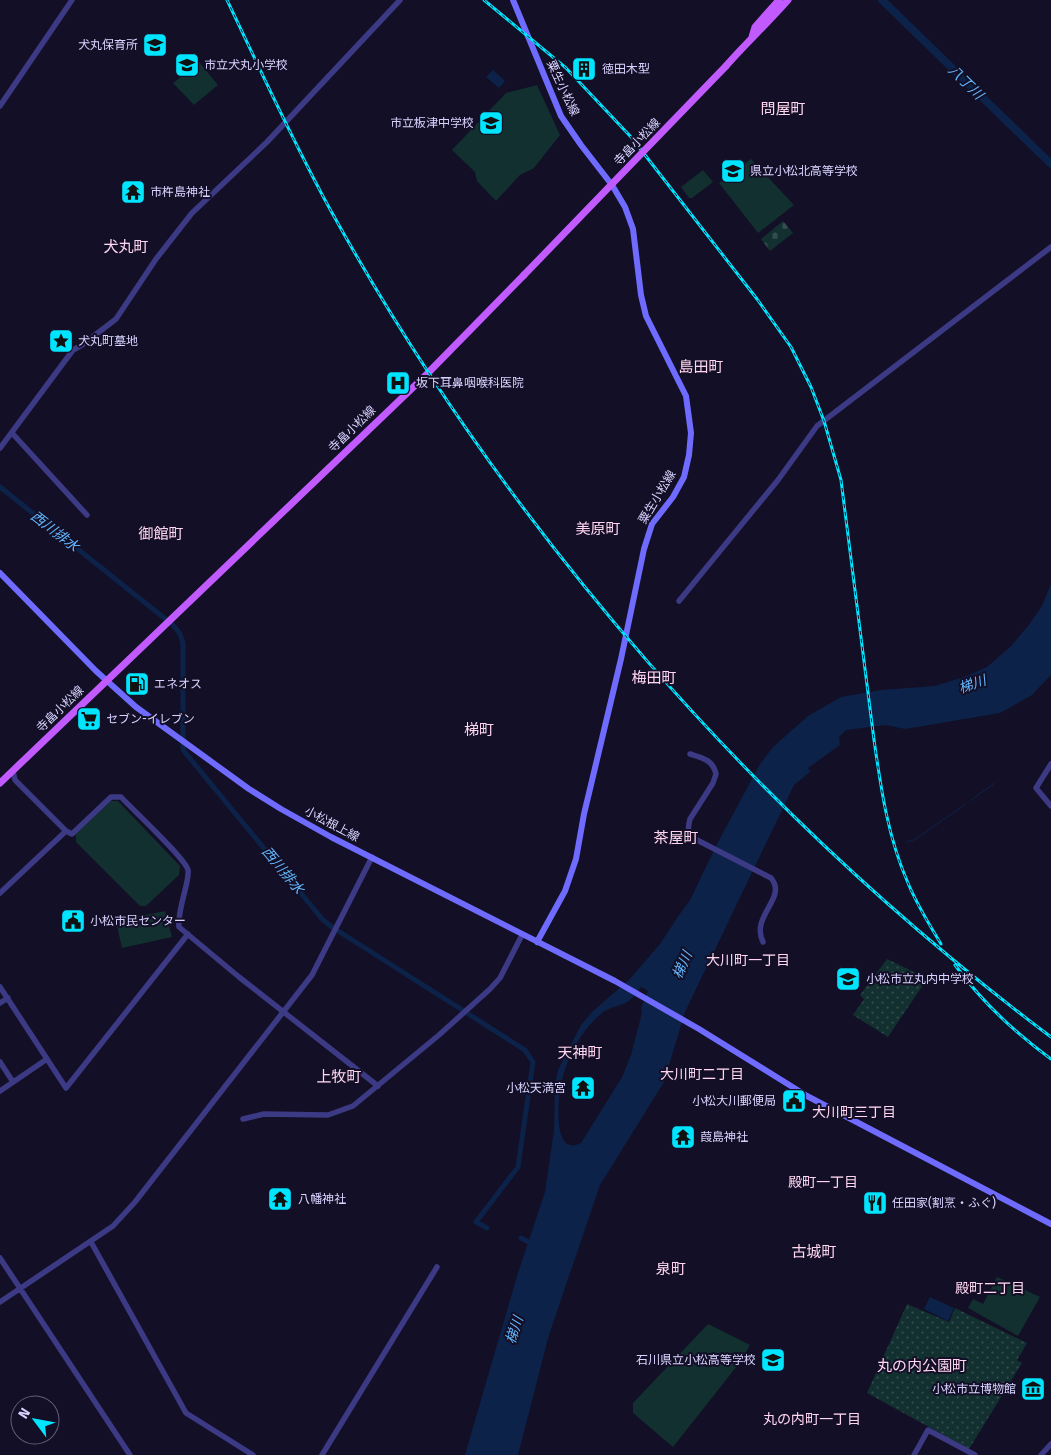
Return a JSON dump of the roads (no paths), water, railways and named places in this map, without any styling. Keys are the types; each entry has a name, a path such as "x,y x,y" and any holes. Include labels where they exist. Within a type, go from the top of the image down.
{"main road":[{"name":"粟生小松線","path":"513,0 561,116 612,185 625,207 633,229 640,295 646,316 686,396 691,433 684,477 673,497 652,524 644,549 574,864 565,891 537,942"},
{"name":"寺畠小松線","path":"752,37 755,27 779,0"},
{"name":"寺畠小松線","path":"0,783 427,374 752,37 759,33 788,0"},
{"name":"小松根上線","path":"0,573 106,681 136,707 249,789 281,809 522,935 615,981 699,1029 808,1096 1051,1224"}],"street":[{"path":"0,106 72,0"},
{"path":"0,448 73,350 116,319 156,259 192,213 267,142 400,0"},
{"path":"679,601 778,480 817,426 1051,247"},
{"path":"12,433 87,515"},
{"path":"690,754 705,758 712,763 716,774 713,783 690,819 689,833 697,840 768,877 774,882 776,887 774,898 759,931 764,942"},
{"path":"1051,764 1036,788 1051,806"},
{"path":"12,771 15,780 66,831 72,834 111,797 120,797 185,864 188,872 178,917 178,926 284,1013 378,1086"},
{"path":"0,893 66,831"},
{"path":"0,1302 113,1226 135,1202 312,975 372,857"},
{"path":"0,986 66,1088 188,934"},
{"path":"243,1119 264,1114 328,1115 352,1106 378,1086 490,989 500,978 522,935"},
{"path":"0,1003 8,998"},
{"path":"0,1091 47,1059"},
{"path":"0,1062 13,1082"},
{"path":"91,1242 186,1413 253,1455"},
{"path":"0,1258 130,1455"},
{"path":"322,1455 437,1267"},
{"path":"914,1455 928,1430 975,1455"},
{"path":"1042,1455 1051,1444"}],"water":[{"path":"493,70 505,81 499,88 486,77"},
{"name":"梯川","path":"1051,584 1051,675 1032,695 1000,713 905,729 886,725 846,730 839,737 840,745 808,768 810,772 794,785 685,1012 664,1082 600,1185 549,1335 518,1455 465,1455 517,1276 545,1192 554,1130 555,1085 558,1070 581,1025 593,1011 629,980 660,944 690,900 717,844 760,764 773,747 808,716 841,697 881,690 935,686 967,676 987,667 1011,646 1042,606","holes":["641,987 648,991 641,1008 642,1013 631,1055 622,1077 581,1143 577,1145 567,1144 560,1131 558,1115 561,1083 572,1052 590,1025 604,1011 625,1003"]},
{"path":"930,1297 954,1308 948,1321 924,1309"}],"waterway":[{"name":"八丁川","path":"882,0 1051,164"},
{"name":"西川排水","path":"0,487 173,625 180,634 183,643 183,750 323,920 525,1050 533,1062 518,1167 476,1222 487,1228"},
{"path":"970,801 995,783"},
{"path":"906,842 914,840 966,804"},
{"name":"西川排水","path":"521,1238 534,1245"}],"railway":[{"path":"227,0 317,185 401,330 477,445 560,555 648,662 741,764 840,860 943,952 1051,1037"},
{"path":"484,0 566,68 631,137 757,299 791,347 811,387 824,421 841,480 874,740 890,831 901,866 912,891 941,944"},
{"path":"955,965 999,1016 1051,1059"}],"place":[{"name":"犬丸保育所","path":"155,45"},
{"name":"市立犬丸小学校","path":"187,65"},
{"name":"徳田木型","path":"584,69"},
{"name":"市立板津中学校","path":"491,123"},
{"name":"県立小松北高等学校","path":"733,171"},
{"name":"市杵島神社","path":"133,192"},
{"name":"犬丸町墓地","path":"61,341"},
{"name":"坂下耳鼻咽喉科医院","path":"398,383"},
{"name":"エネオス","path":"137,684"},
{"name":"セブン-イレブン","path":"89,719"},
{"name":"小松市民センター","path":"73,921"},
{"name":"小松市立丸内中学校","path":"848,979"},
{"name":"小松天満宮","path":"583,1088"},
{"name":"小松大川郵便局","path":"794,1101"},
{"name":"葭島神社","path":"683,1137"},
{"name":"八幡神社","path":"280,1199"},
{"name":"任田家(割烹・ふぐ)","path":"875,1203"},
{"name":"石川県立小松高等学校","path":"773,1360"},
{"name":"小松市立博物館","path":"1033,1389"}],"district":[{"name":"問屋町","path":"783,109"},
{"name":"犬丸町","path":"126,247"},
{"name":"島田町","path":"701,367"},
{"name":"美原町","path":"598,529"},
{"name":"御館町","path":"161,534"},
{"name":"梅田町","path":"654,678"},
{"name":"梯町","path":"479,730"},
{"name":"茶屋町","path":"676,838"},
{"name":"大川町一丁目","path":"748,960"},
{"name":"天神町","path":"580,1053"},
{"name":"大川町二丁目","path":"702,1074"},
{"name":"上牧町","path":"339,1077"},
{"name":"大川町三丁目","path":"854,1112"},
{"name":"殿町一丁目","path":"823,1182"},
{"name":"古城町","path":"814,1252"},
{"name":"泉町","path":"671,1269"},
{"name":"殿町二丁目","path":"990,1288"},
{"name":"丸の内公園町","path":"922,1366"},
{"name":"丸の内町一丁目","path":"812,1419"}]}
